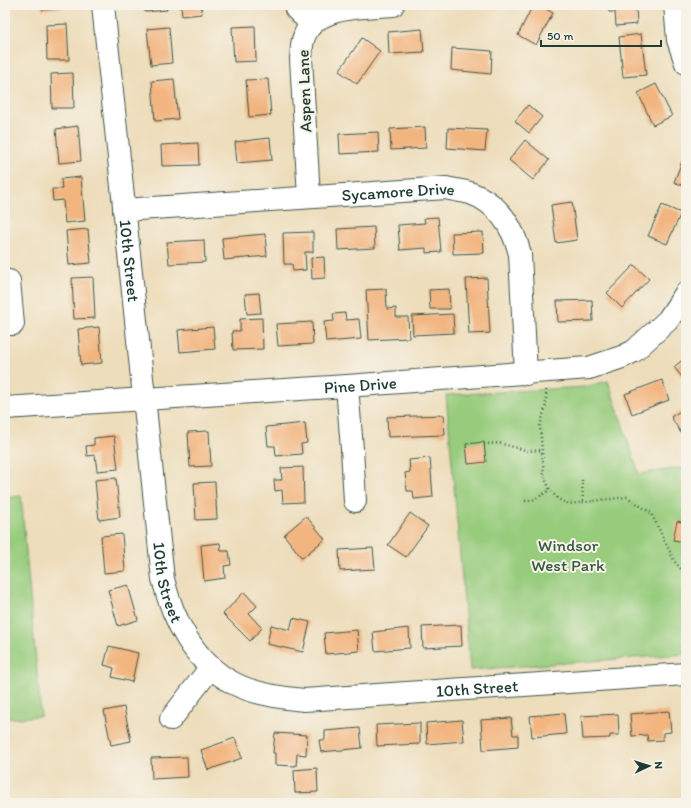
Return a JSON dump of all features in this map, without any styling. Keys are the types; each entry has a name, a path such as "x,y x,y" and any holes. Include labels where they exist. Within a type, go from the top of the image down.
{"street":[{"name":"10th Street","path":"103,5 163,579 167,597 183,633 193,648 211,667 234,683 252,690 283,698 304,700 686,674"},
{"name":"Aspen Lane","path":"309,197 301,59 304,36 312,24 322,16 350,8 393,5"},
{"path":"675,5 678,40 686,63"},
{"path":"296,9 312,24"},
{"name":"Sycamore Drive","path":"124,210 446,188 471,193 492,204 510,227 517,243 520,254 536,373"},
{"path":"5,281 9,281 13,324 5,324"},
{"name":"Pine Drive","path":"5,408 347,386 589,368 622,357 634,350 668,320 686,293"},
{"path":"347,386 355,501"},
{"path":"171,719 211,667"}],"path":[{"path":"536,373 546,404 540,426 544,476 550,490 558,499 569,504 626,497 651,513 675,562 686,575"},
{"path":"484,444 499,443 528,451 542,450"},
{"path":"582,480 582,502"},
{"path":"525,500 535,499 550,490"}],"green space":[{"name":"Windsor West Park","path":"608,381 639,474 686,467 686,654 470,670 446,395 584,387"},
{"path":"21,496 41,716 5,719 5,498"}],"building":[{"path":"41,5 64,5 64,8 42,10"},
{"path":"144,5 166,5 167,10 145,12"},
{"path":"181,5 201,5 202,14 182,16"},
{"path":"533,5 539,5 553,13 536,45 518,35"},
{"path":"608,5 636,5 637,24 616,26 615,12 609,12"},
{"path":"67,24 69,60 47,60 46,25"},
{"path":"255,26 256,61 234,62 232,27"},
{"path":"169,27 172,63 151,65 147,29"},
{"path":"422,29 424,52 389,54 388,32"},
{"path":"641,34 646,75 623,77 619,37"},
{"path":"362,38 380,51 357,84 339,71"},
{"path":"452,48 492,51 491,74 451,70"},
{"path":"73,73 74,108 52,108 51,74"},
{"path":"174,79 178,119 155,121 152,81"},
{"path":"268,79 271,115 249,117 246,80"},
{"path":"656,84 672,116 653,125 638,93"},
{"path":"528,105 542,117 529,133 515,121"},
{"path":"78,126 81,161 59,163 56,129"},
{"path":"425,127 426,148 391,150 390,129"},
{"path":"448,128 487,130 485,151 447,148"},
{"path":"378,132 379,152 340,154 339,134"},
{"path":"270,138 272,160 237,163 235,142"},
{"path":"525,140 549,160 533,180 509,160"},
{"path":"198,143 199,165 162,166 161,145"},
{"path":"686,151 686,187 674,182"},
{"path":"81,177 85,221 65,223 63,200 53,201 52,189 62,189 61,179"},
{"path":"572,202 577,240 556,243 551,205"},
{"path":"662,205 681,213 667,244 648,236"},
{"path":"438,217 441,252 426,253 426,248 400,250 398,225 425,223 424,218"},
{"path":"374,227 375,248 338,250 337,229"},
{"path":"88,229 91,263 69,265 66,231"},
{"path":"313,232 313,252 305,252 306,270 293,271 292,264 284,264 283,233"},
{"path":"483,232 484,253 453,254 452,233"},
{"path":"265,234 267,256 224,260 222,238"},
{"path":"204,240 205,262 169,264 167,242"},
{"path":"324,257 325,278 312,279 311,258"},
{"path":"634,265 649,279 622,308 607,293"},
{"path":"93,277 95,318 74,319 72,278"},
{"path":"487,278 490,333 469,334 466,279"},
{"path":"386,289 387,309 396,308 396,317 408,317 409,338 369,340 366,290"},
{"path":"449,289 450,309 430,309 429,290"},
{"path":"259,293 261,313 247,314 245,294"},
{"path":"592,300 593,321 558,322 557,301"},
{"path":"345,313 346,320 359,319 361,339 326,342 324,322 334,321 333,314"},
{"path":"453,314 454,333 413,335 412,316"},
{"path":"262,318 263,349 233,350 232,331 240,331 240,319"},
{"path":"312,322 313,344 278,346 276,324"},
{"path":"99,327 102,363 81,365 78,329"},
{"path":"213,327 215,349 180,352 178,330"},
{"path":"686,357 686,382 674,367"},
{"path":"662,380 669,400 632,414 625,394"},
{"path":"685,408 686,430 681,433 671,417"},
{"path":"444,415 445,435 388,437 387,417"},
{"path":"305,423 307,443 301,444 302,454 276,456 275,446 268,446 266,427"},
{"path":"209,431 211,466 190,467 188,432"},
{"path":"114,436 118,469 97,471 95,455 87,456 86,446 94,445 94,438"},
{"path":"484,442 486,462 468,464 466,444"},
{"path":"430,458 433,497 414,499 413,491 407,491 405,473 410,472 409,460"},
{"path":"303,467 304,502 283,503 282,490 275,491 274,480 282,480 281,468"},
{"path":"116,478 120,517 99,520 95,480"},
{"path":"215,482 217,519 196,520 194,483"},
{"path":"410,513 428,526 406,557 388,545"},
{"path":"306,516 325,539 302,558 284,535"},
{"path":"677,521 686,523 686,542 673,540"},
{"path":"122,534 125,571 104,573 101,536"},
{"path":"220,543 221,551 229,551 231,565 224,566 225,578 204,581 201,545"},
{"path":"373,548 375,569 340,571 339,550"},
{"path":"128,585 138,620 118,626 108,590"},
{"path":"244,592 257,606 249,614 262,628 250,641 223,614"},
{"path":"293,618 310,622 303,652 267,644 271,625 290,630"},
{"path":"461,625 462,646 423,648 422,627"},
{"path":"409,628 410,648 375,651 373,632"},
{"path":"357,630 359,651 326,654 324,633"},
{"path":"109,646 138,653 132,682 112,677 114,668 104,665"},
{"path":"124,707 131,741 111,745 104,711"},
{"path":"669,711 671,732 663,733 663,740 648,741 647,735 632,736 630,714"},
{"path":"564,713 566,734 532,737 530,716"},
{"path":"618,714 619,735 610,735 610,738 583,739 581,716"},
{"path":"511,718 513,735 518,735 518,747 483,750 481,720"},
{"path":"462,720 464,741 427,744 426,723"},
{"path":"420,723 420,744 377,746 376,725"},
{"path":"360,728 362,748 321,752 319,740 325,740 325,731"},
{"path":"275,733 307,735 306,755 297,754 296,766 275,765 275,753 273,753"},
{"path":"235,738 242,758 208,770 201,750"},
{"path":"187,757 188,777 152,779 151,758"},
{"path":"317,768 318,792 295,793 294,770"}]}
